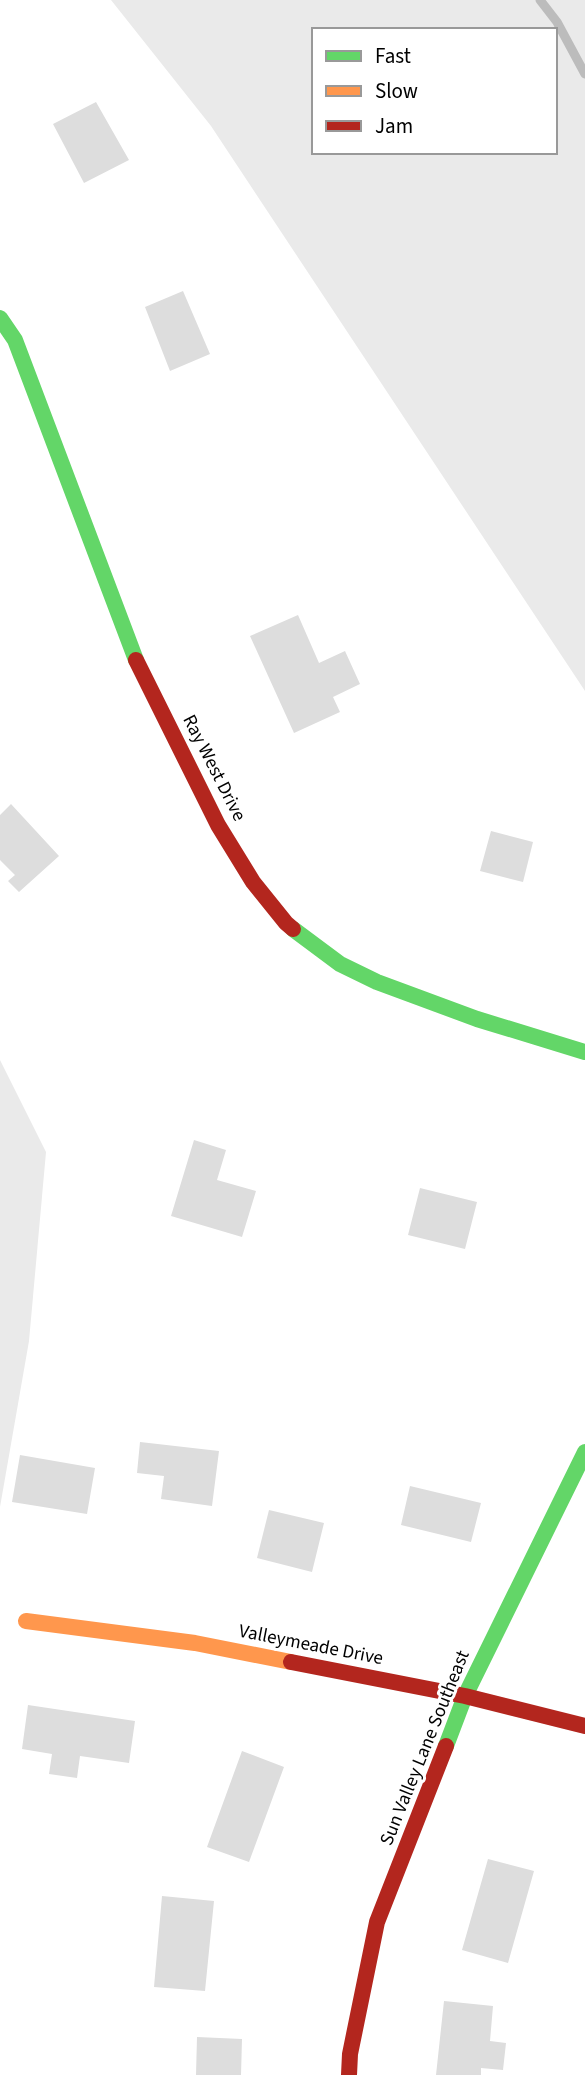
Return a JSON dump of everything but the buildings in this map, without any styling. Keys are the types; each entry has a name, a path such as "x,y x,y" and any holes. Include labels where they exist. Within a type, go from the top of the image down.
{"street":[{"name":"Ray West Drive","path":"0,318 15,340 139,668 218,825 254,882 286,923 340,964 377,982 477,1019 585,1052"},
{"name":"Sun Valley Lane Southeast","path":"349,2075 350,2054 377,1922 466,1696 585,1452"},
{"name":"Valleymeade Drive","path":"26,1621 195,1643 466,1696 585,1726"}],"shaded area":[{"path":"111,0 585,0 585,691 211,126"},
{"path":"0,1060 46,1152 29,1341 0,1507"}],"waterway":[{"path":"540,0 557,22 585,74"}],"traffic: fast":[{"path":"0,318 15,340 136,660"},
{"path":"293,929 340,964 377,982 477,1019 585,1052"},
{"path":"446,1746 465,1696 585,1452"}],"traffic: slow":[{"path":"26,1621 195,1643 291,1662"}],"traffic: jam":[{"path":"136,660 218,825 253,882 293,929"},
{"path":"291,1662 465,1696 585,1726"},
{"path":"349,2075 350,2054 377,1922 446,1746"}]}
